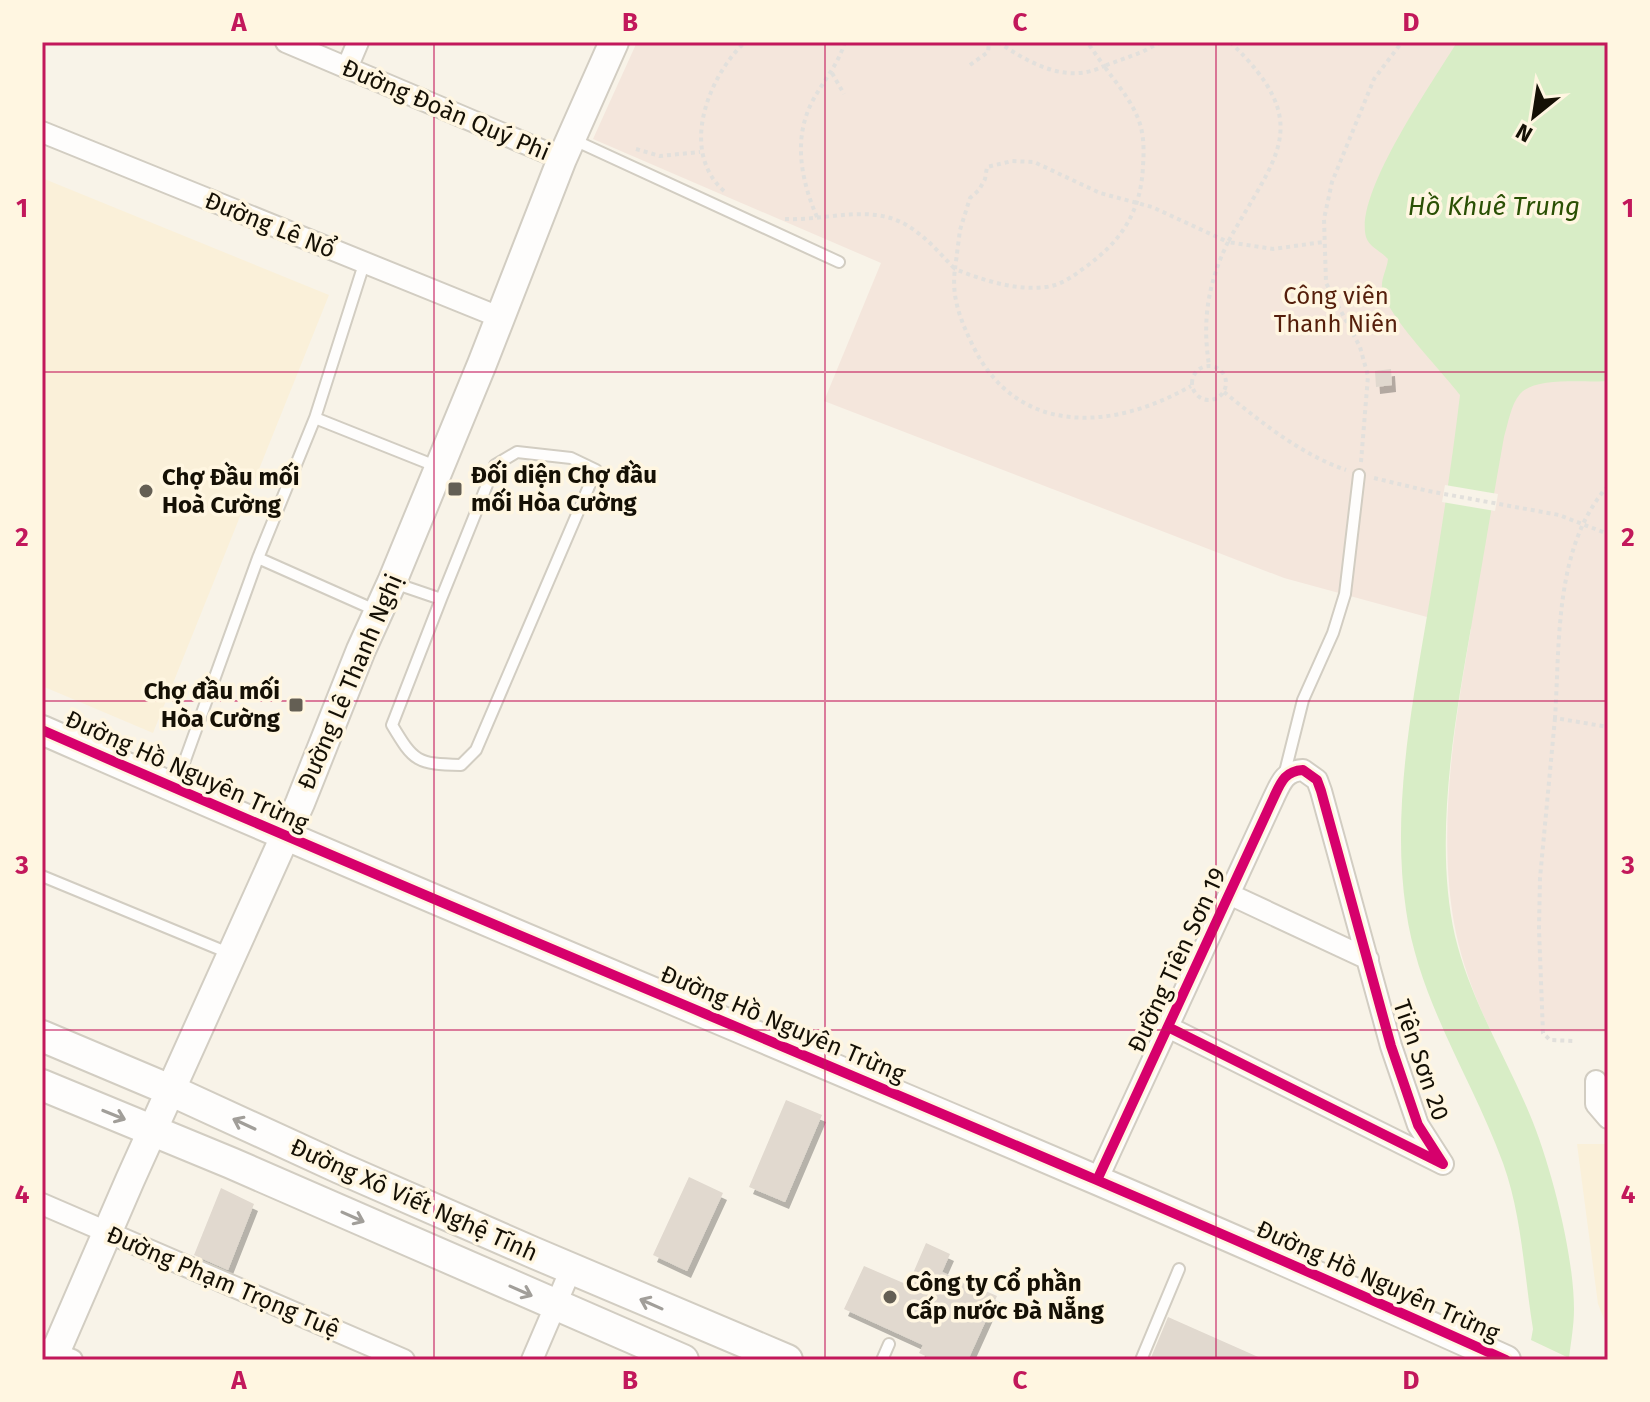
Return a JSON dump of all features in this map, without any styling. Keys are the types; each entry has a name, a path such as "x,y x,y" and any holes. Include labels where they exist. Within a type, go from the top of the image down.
{"main road":[{"name":"Đường Xô Viết Nghệ Tĩnh","path":"42,1036 571,1269 787,1360"},
{"name":"Đường Xô Viết Nghệ Tĩnh","path":"42,1085 683,1360"}],"street":[{"name":"Đường Đoàn Quý Phi","path":"286,42 347,68 567,149"},
{"path":"347,68 358,42"},
{"name":"Đường Lê Thanh Nghị","path":"55,1355 152,1130 285,836 439,468 567,149 614,42"},
{"name":"Đường Lê Nổ","path":"42,132 499,317"},
{"name":"Đường Hồ Nguyên Trừng","path":"42,730 285,836 1098,1178 1506,1360"},
{"name":"Tiên Sơn 20","path":"1168,1027 1443,1164 1418,1125 1391,1046 1317,780 1303,770 1292,771 1283,778"},
{"name":"Đường Tiên Sơn 19","path":"1098,1178 1283,778"},
{"path":"1229,894 1368,959"},
{"path":"1596,1081 1596,1104 1608,1118"},
{"name":"Đường Phạm Trọng Tuệ","path":"42,1204 404,1360"},
{"path":"532,1360 571,1269"}],"lane":[{"path":"567,149 839,262"},
{"path":"175,788 258,558 315,418 364,264"},
{"path":"315,418 439,468"},
{"path":"517,452 571,458 596,470 476,750 461,765 428,764 409,752 392,725 441,599 495,465 517,452"},
{"path":"1283,778 1303,700 1333,633 1345,594 1359,475"},
{"path":"258,558 378,612"},
{"path":"392,582 441,599"},
{"path":"42,876 233,955"},
{"path":"1141,1360 1179,1269"},
{"path":"882,1360 889,1344"}],"path":[{"path":"730,195 707,171 700,152 701,128 712,91 731,56 745,42"},
{"path":"817,217 804,178 800,140 813,101 832,73 845,42"},
{"path":"970,65 988,52 989,42"},
{"path":"998,42 1027,60 1052,70 1083,73 1161,42"},
{"path":"780,219 860,213 886,215 912,228 955,269 1006,284 1038,288 1057,284 1077,273 1109,249 1125,231 1142,187 1144,151 1135,112 1087,42"},
{"path":"1209,365 1205,343 1206,307 1212,279 1228,242 1274,162 1280,144 1279,110 1262,76 1230,42"},
{"path":"1359,475 1368,376 1360,347 1326,283 1324,219 1332,182 1374,79 1402,42"},
{"path":"832,73 844,94"},
{"path":"629,146 660,156 700,152"},
{"path":"1191,386 1140,410 1115,416 1070,417 1027,406 1001,387 981,363 956,305 953,287 960,230 970,198 979,190 987,167 1012,161 1034,162 1100,193 1138,203 1228,242 1273,249 1323,242"},
{"path":"1209,365 1220,370 1226,380 1224,392 1208,400 1197,396 1191,386 1195,371 1209,365"},
{"path":"1224,392 1314,456 1359,475 1428,491 1508,504 1583,522 1608,534"},
{"path":"1574,1041 1550,1040 1543,1033 1540,878 1563,603 1570,563 1583,522 1608,486"},
{"path":"1555,718 1608,727"}],"shaded area":[{"name":"Chợ Đầu mối Hoà Cường","path":"42,178 329,295 153,733 42,686"},
{"path":"1577,1144 1608,1144 1608,1329 1598,1304"}],"green space":[{"name":"Công viên Thanh Niên","path":"637,42 1608,42 1608,1032 1491,1031 1466,971 1450,896 1447,819 1454,742 1471,629 1284,578 824,401 881,263 593,139"}],"water":[{"name":"Hồ Khuê Trung","path":"1457,42 1608,42 1608,381 1537,385 1520,394 1512,409 1504,437 1459,698 1446,820 1449,899 1455,936 1479,1005 1530,1115 1560,1210 1573,1287 1574,1315 1569,1358 1531,1340 1533,1329 1522,1245 1509,1183 1490,1131 1422,976 1406,910 1402,874 1402,802 1409,729 1460,395 1404,328 1386,300 1382,285 1388,259 1366,237 1365,218 1383,167 1398,138"}],"pier":[{"path":"1445,485 1498,494 1495,511 1442,502"}],"building":[{"path":"1391,369 1392,385 1376,387 1375,371"},
{"path":"786,1100 822,1115 785,1202 749,1187"},
{"path":"689,1177 723,1193 687,1271 653,1255"},
{"path":"221,1188 254,1204 228,1270 194,1255"},
{"path":"926,1243 950,1254 942,1272 997,1296 968,1360 934,1360 919,1353 923,1345 844,1309 864,1266 908,1285"},
{"path":"1168,1317 1265,1360 1150,1360"}],"cycle path":[{"path":"42,730 1141,1199 1506,1360"},
{"path":"1098,1178 1279,787 1288,775 1303,770 1317,780 1321,791 1391,1046 1418,1125 1443,1164 1168,1027"}],"place":[{"name":"Đối diện Chợ đầu mối Hòa Cường","path":"455,489"},
{"name":"Chợ Đầu mối Hoà Cường","path":"146,491"},
{"name":"Chợ đầu mối Hòa Cường","path":"296,705"},
{"name":"Công ty Cổ phần Cấp nước Đà Nẵng","path":"890,1297"}]}
